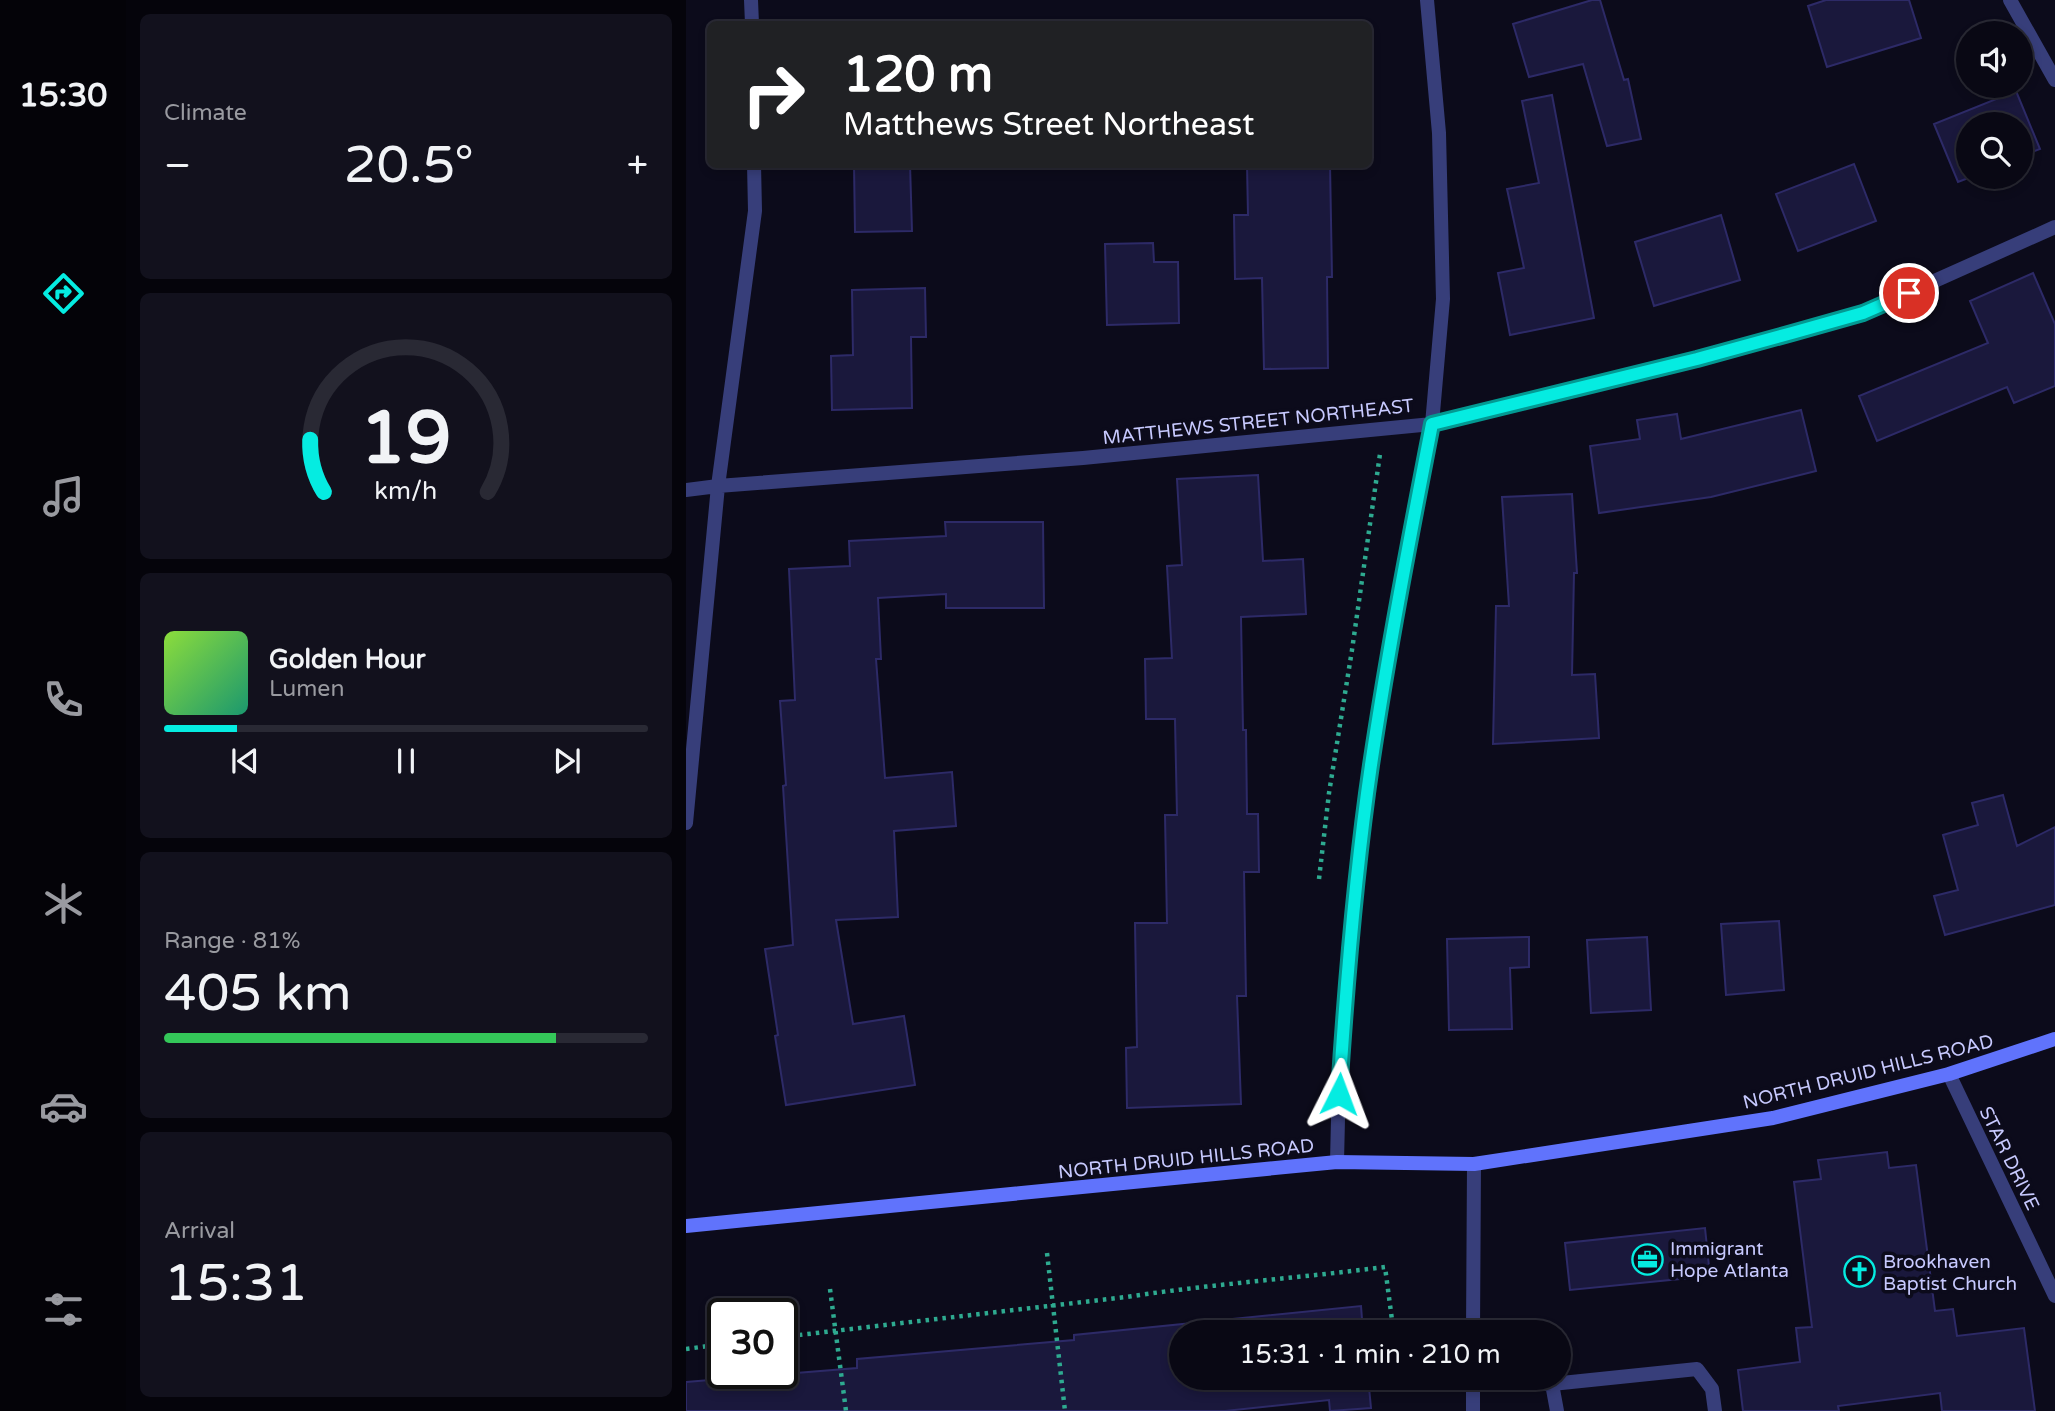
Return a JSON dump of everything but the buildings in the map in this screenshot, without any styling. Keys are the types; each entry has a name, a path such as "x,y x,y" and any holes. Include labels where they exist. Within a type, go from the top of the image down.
{"main road":[{"name":"NORTH DRUID HILLS ROAD","path":"686,1226 1337,1163 1474,1164 1773,1118 1949,1074 2055,1039"}],"street":[{"path":"751,0 752,21"},
{"path":"1337,1163 1347,970 1371,767 1398,600 1432,424 1443,299 1439,133 1427,0"},
{"path":"2010,0 2055,80"},
{"path":"686,823 718,485 755,211 754,168"},
{"name":"MATTHEWS STREET NORTHEAST","path":"686,490 718,485 1083,458 1432,424 1697,359 1863,313 2055,228"},
{"name":"STAR DRIVE","path":"1949,1074 2055,1296"},
{"path":"1473,1320 1474,1164"},
{"path":"1571,1382 1697,1369 1712,1389 1715,1411"},
{"path":"1473,1390 1473,1411"},
{"path":"1553,1390 1557,1411"}],"path":[{"path":"1319,879 1329,793 1380,461 1381,429"},
{"path":"1047,1253 1065,1411"},
{"path":"798,1335 1385,1267 1392,1320"},
{"path":"830,1289 846,1411"},
{"path":"686,1349 707,1346"}],"place":[{"name":"Immigrant Hope Atlanta","path":"1647,1259"},
{"name":"Brookhaven Baptist Church","path":"1860,1272"}],"route":[{"path":"1339,1094 1347,970 1371,767 1398,600 1432,424 1792,333 1863,313 1909,293"}]}
